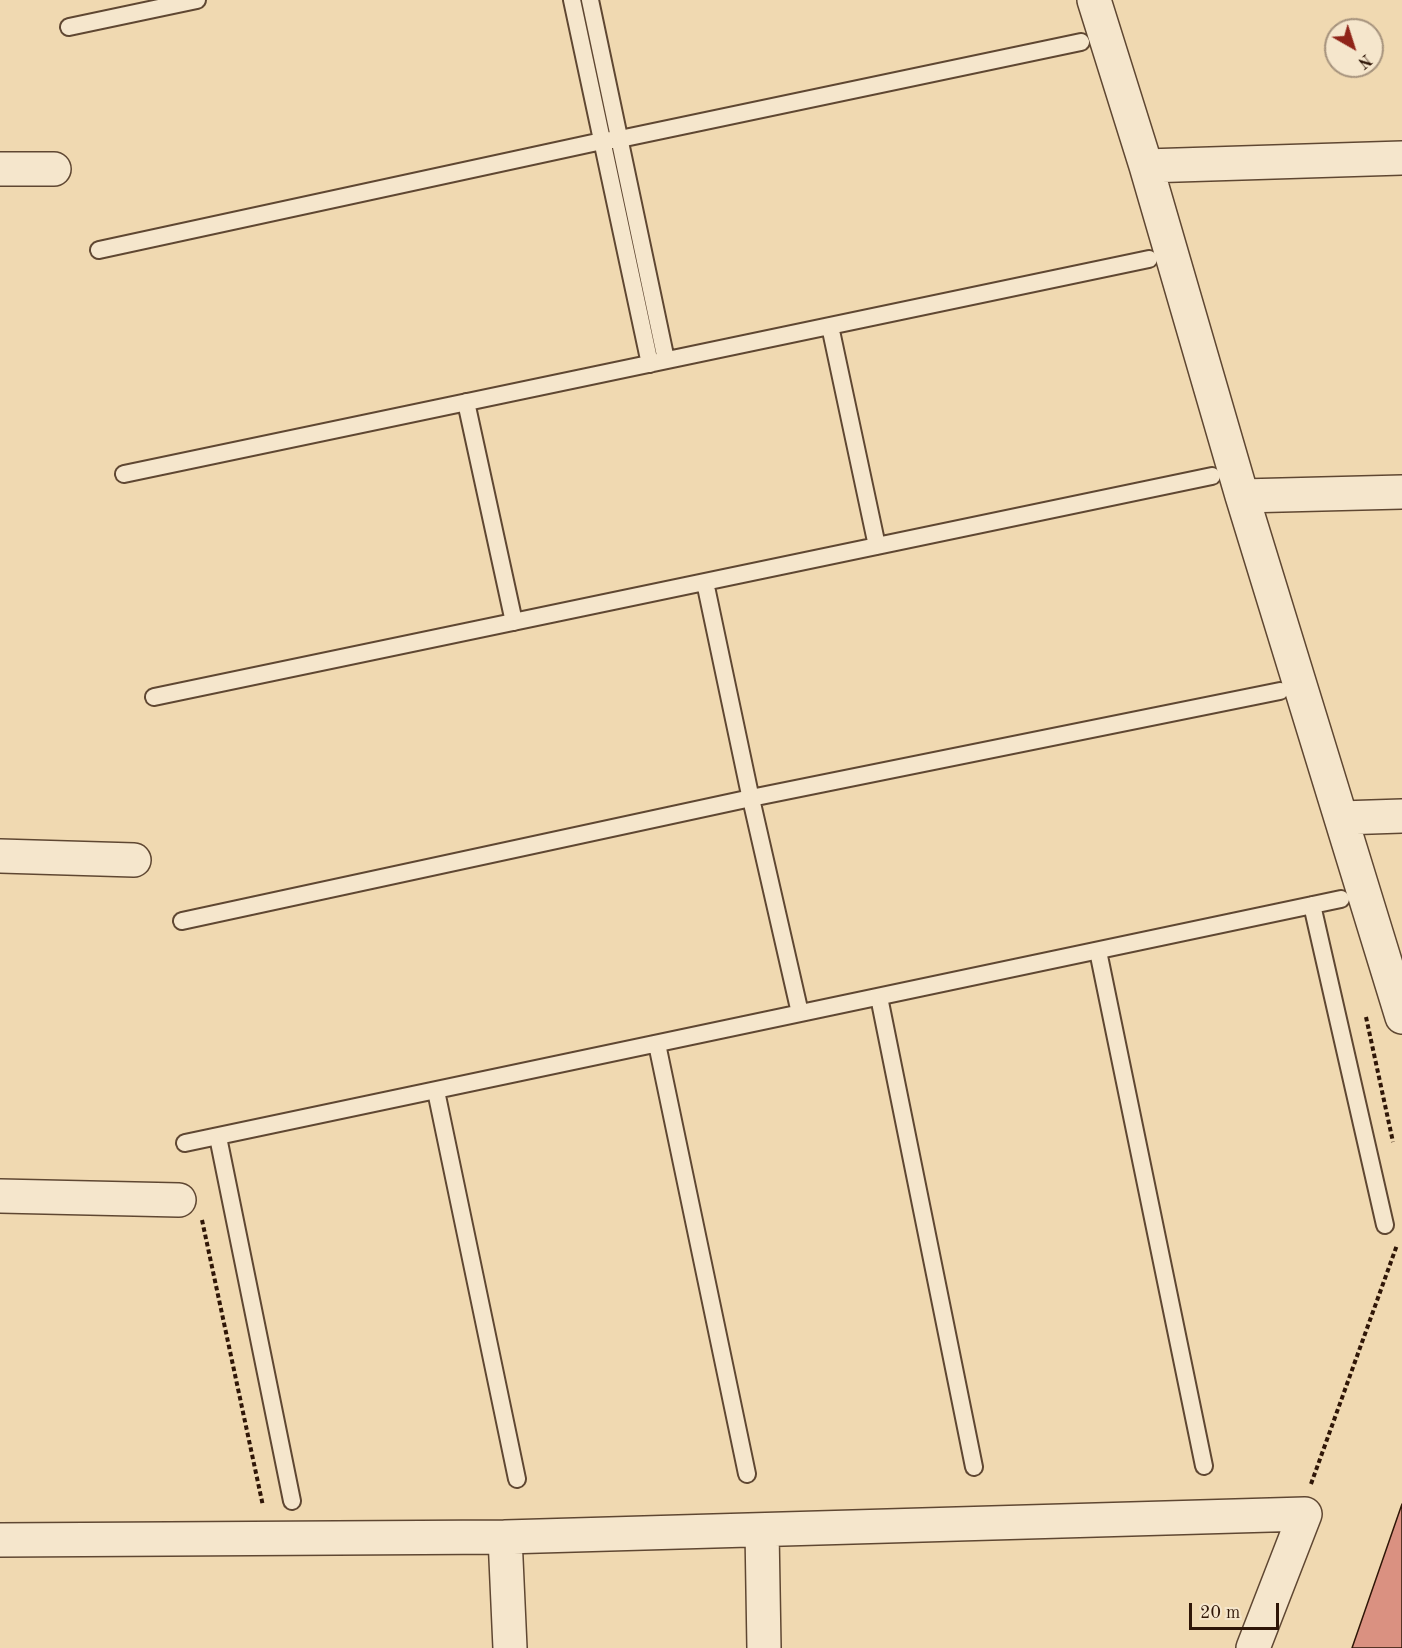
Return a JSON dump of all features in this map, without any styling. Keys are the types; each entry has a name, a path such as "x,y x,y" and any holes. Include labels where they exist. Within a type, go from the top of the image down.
{"street":[{"path":"1094,0 1146,166 1242,496 1402,1017"},
{"path":"1146,166 1402,158"},
{"path":"0,169 54,169"},
{"path":"1242,496 1402,492"},
{"path":"1341,818 1402,816"},
{"path":"0,856 134,860"},
{"path":"0,1196 179,1200"},
{"path":"0,1540 505,1537 1305,1514 1253,1648"},
{"path":"762,1530 764,1648"},
{"path":"505,1537 510,1648"}],"lane":[{"path":"69,27 197,0"},
{"path":"572,0 602,141 658,362"},
{"path":"590,0 620,139 658,362"},
{"path":"99,250 602,141 1081,42"},
{"path":"124,474 1149,259"},
{"path":"830,326 877,546"},
{"path":"466,402 514,622"},
{"path":"154,697 1212,476"},
{"path":"705,582 800,1013"},
{"path":"182,921 751,798 1280,691"},
{"path":"185,1143 1341,899"},
{"path":"1312,905 1385,1225"},
{"path":"1098,951 1204,1466"},
{"path":"879,997 974,1467"},
{"path":"657,1044 747,1474"},
{"path":"436,1091 517,1479"},
{"path":"218,1137 292,1501"}],"path":[{"path":"1366,1013 1395,1150"}],"building":[{"path":"1402,1504 1402,1648 1352,1648"}]}
